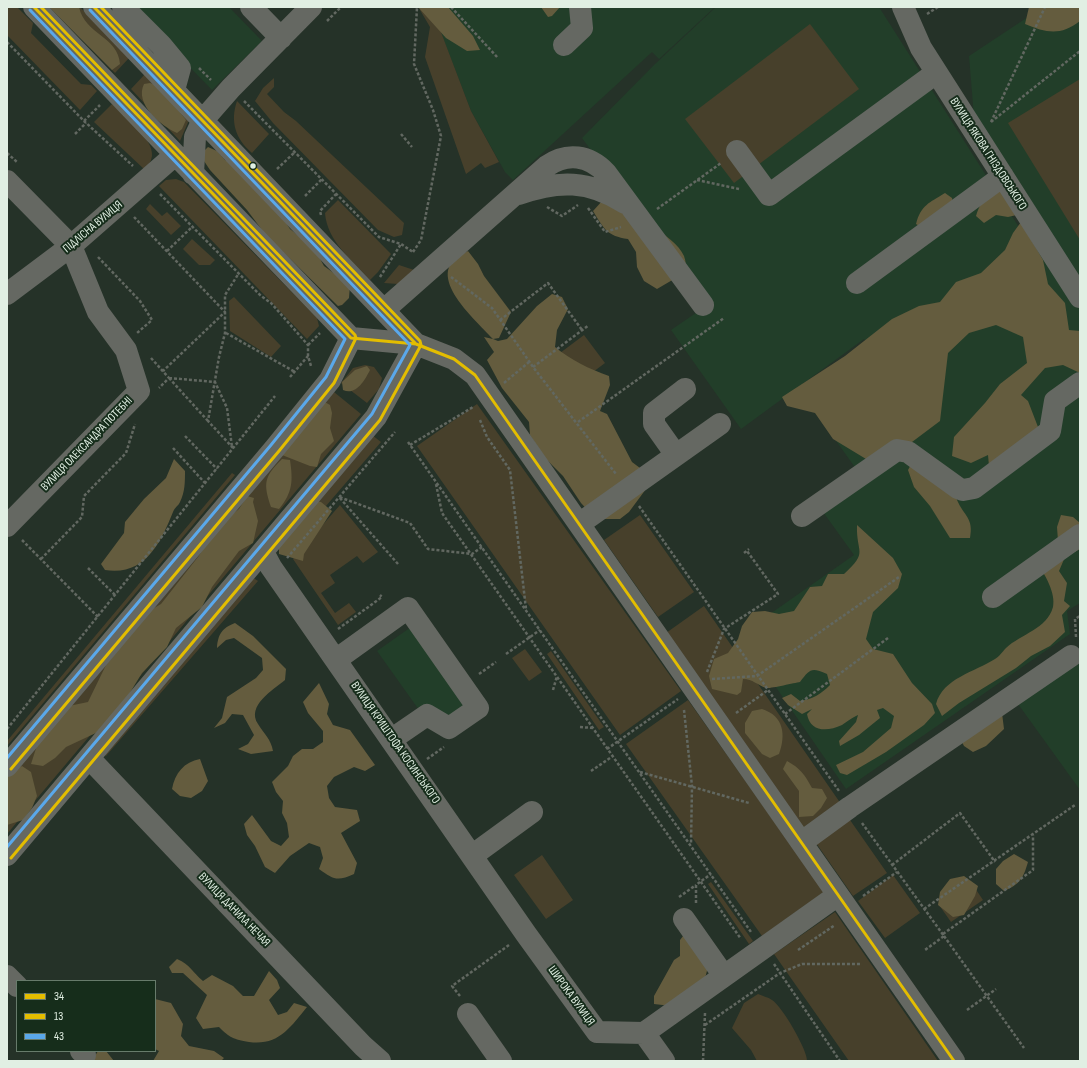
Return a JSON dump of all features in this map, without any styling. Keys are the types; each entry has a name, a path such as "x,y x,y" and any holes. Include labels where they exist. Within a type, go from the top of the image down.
{"street":[{"path":"34,7 351,338 416,344 454,359 475,375 954,1061"},
{"path":"94,7 416,344"},
{"path":"123,7 161,45 180,68 174,90"},
{"path":"251,7 281,38"},
{"path":"193,174 195,137 203,120 231,88 311,7"},
{"path":"564,45 582,28 580,7"},
{"name":"ВУЛИЦЯ ЯКОВА ГНІЗДОВСЬКОГО","path":"903,7 921,48 936,73 1080,297"},
{"path":"737,151 769,195 936,73"},
{"name":"ПІДЛІСНА ВУЛИЦЯ","path":"7,294 71,246 175,155"},
{"path":"384,310 554,162 561,158 578,157 590,160 600,167 637,214 703,305"},
{"path":"857,283 1003,176"},
{"path":"7,181 71,246"},
{"name":"ВУЛИЦЯ ОЛЕКСАНДРА ПОТЕБНІ","path":"7,526 139,391 126,350 98,312 71,246"},
{"path":"7,766 325,386 351,338"},
{"path":"7,855 376,417 416,344"},
{"path":"802,516 897,450 908,452 958,488 969,490 1047,434 1051,428 1052,409 1055,401 1080,383"},
{"path":"676,455 654,424 654,412 685,389"},
{"path":"579,524 720,424"},
{"path":"994,597 1080,535"},
{"name":"ВУЛИЦЯ КРИШТОФА КОСИНСЬКОГО","path":"263,552 271,567 337,659 526,934"},
{"path":"337,659 408,608 478,708 449,728 427,715 392,739"},
{"path":"802,842 1073,648"},
{"name":"ВУЛИЦЯ ДАНИЛА НЕЧАЯ","path":"89,758 376,1060"},
{"path":"473,855 532,812"},
{"path":"664,1061 644,1033 724,976 761,958 838,895"},
{"path":"690,914 724,976"},
{"name":"ШИРОКА ВУЛИЦЯ","path":"526,934 597,1032 644,1033"},
{"path":"7,976 16,985"},
{"path":"468,1014 501,1061"}],"path":[{"path":"413,252 421,240 441,136 433,110 414,64 417,7"},
{"path":"451,7 498,58"},
{"path":"991,122 1045,7"},
{"path":"7,42 85,122 136,169"},
{"path":"991,122 1080,51"},
{"path":"241,98 379,237 401,244 419,255"},
{"path":"75,134 105,101"},
{"path":"991,122 995,129"},
{"path":"401,134 412,147"},
{"path":"586,204 606,232 697,180 737,151"},
{"path":"278,169 295,152"},
{"path":"305,196 322,179"},
{"path":"697,180 740,189"},
{"path":"159,193 261,296 271,303 308,345 308,356 311,366"},
{"path":"121,203 225,312"},
{"path":"545,206 562,216 580,204"},
{"path":"167,251 192,227"},
{"path":"380,277 401,244"},
{"path":"445,272 492,308 529,362 578,422 628,489 850,807 1024,1048"},
{"path":"208,421 226,333 225,295 239,273"},
{"path":"500,320 548,283 582,330"},
{"path":"163,371 225,312"},
{"path":"578,422 724,318"},
{"path":"533,367 589,325"},
{"path":"308,345 322,331"},
{"path":"226,333 295,372"},
{"path":"290,377 308,356"},
{"path":"504,383 529,362"},
{"path":"215,382 169,378 233,448"},
{"path":"215,382 227,408 233,448"},
{"path":"7,729 275,396"},
{"path":"477,412 475,406 409,444 711,874 761,958 781,962"},
{"path":"480,418 487,437 510,470 526,610"},
{"path":"185,436 217,469"},
{"path":"173,448 205,483"},
{"path":"435,481 442,513 746,946 780,973 840,1061"},
{"path":"398,564 339,497 410,523 428,548 472,554 482,547"},
{"path":"7,526 98,617"},
{"path":"707,673 724,628 779,593 748,550 744,553"},
{"path":"88,568 115,595"},
{"path":"704,680 758,676 899,577"},
{"path":"337,630 382,597 380,594"},
{"path":"1073,648 1075,619 1080,616"},
{"path":"506,654 540,630"},
{"path":"785,714 888,638"},
{"path":"479,674 496,662"},
{"path":"553,690 556,676"},
{"path":"719,725 768,690"},
{"path":"607,749 619,742 682,696"},
{"path":"683,703 692,786 691,845"},
{"path":"581,719 585,716"},
{"path":"580,727 593,728"},
{"path":"591,771 613,756"},
{"path":"639,772 751,803"},
{"path":"924,909 995,862 1075,805"},
{"path":"892,865 960,813 995,862"},
{"path":"925,950 943,935 1033,870 1033,834"},
{"path":"861,902 862,897 897,872"},
{"path":"679,898 711,874"},
{"path":"690,914 696,885"},
{"path":"793,953 836,924"},
{"path":"468,1014 466,1004 452,986 526,934"},
{"path":"705,1025 780,973 802,964 850,963 889,968"},
{"path":"703,1061 706,989"},
{"path":"967,1010 996,989"}],"shaded area":[{"path":"7,7 17,7 33,23 31,33 81,84 91,85 97,91 80,110 7,35"},
{"path":"49,7 79,7 82,16 88,24 114,47 120,64 112,70"},
{"path":"51,7 80,7 129,58 115,73"},
{"path":"131,7 229,7 262,41 212,90"},
{"path":"418,7 448,7 473,36 480,50 467,51 446,38"},
{"path":"420,7 433,11 471,111 499,162 485,168 481,163 466,174 425,57 430,27 420,10"},
{"path":"431,7 715,7 659,59 652,52 513,180 505,172 471,111"},
{"path":"541,7 560,7 552,16 548,17"},
{"path":"716,7 879,7 1029,243 877,357 864,339 741,429 671,330 706,306 582,138 654,65"},
{"path":"1029,7 1080,7 1080,21 1073,26 1060,31 1047,31 1025,24"},
{"path":"1043,7 1080,7 1080,603 1067,611 1070,634 846,789 740,635 854,555 823,512 864,480 814,410 880,362 1049,233 974,117 969,56"},
{"path":"810,24 859,89 734,183 685,119"},
{"path":"145,74 189,120 180,141 131,89"},
{"path":"274,78 274,87 267,94 284,112 296,121 404,223 402,235 394,237 378,230 273,123 255,101 263,88"},
{"path":"1080,79 1080,240 1008,123"},
{"path":"150,83 159,86 186,120 182,129 177,133 157,120 146,106 142,92 144,84"},
{"path":"237,101 269,134 252,153 246,148 238,136 234,123"},
{"path":"112,104 137,128 148,142 152,156 145,170 94,122"},
{"path":"208,147 217,151 225,160 236,165 277,209 290,229 314,248 324,266 350,285 349,298 342,305 338,306 265,234 247,210 210,170 200,155"},
{"path":"176,179 184,182 317,318 319,326 307,339 159,186 166,180"},
{"path":"1006,190 1021,214 1008,217 996,215 984,223 976,216 986,197"},
{"path":"945,193 952,198 953,203 924,229 916,224 923,208"},
{"path":"338,200 391,254 370,280 342,250 330,232 325,213"},
{"path":"603,200 648,224 671,240 684,256 686,262 686,272 657,289 644,281 637,267 636,252 628,239 615,236 607,231 593,211"},
{"path":"150,204 162,216 167,212 181,226 171,235 146,209"},
{"path":"1021,222 1043,260 1048,284 1065,303 1069,330 1080,331 1080,373 1063,365 1045,368 1021,395 1028,401 1038,427 989,466 988,455 971,463 952,456 954,437 1000,384 1027,363 1023,337 996,325 969,333 948,353 940,421 912,442 866,459 833,439 815,413 787,406 782,397 845,356 892,319 919,306 940,302 956,282 981,273 1005,250 1013,233"},
{"path":"192,239 215,260 210,265 199,265 183,249"},
{"path":"468,251 478,264 484,276 511,312 499,338 493,339 474,319 455,295 449,282 448,270 454,260"},
{"path":"399,265 414,270 398,284 384,283"},
{"path":"552,294 562,297 568,309 557,330 555,347 580,364 609,376 610,385 600,411 607,414 632,462 648,474 646,489 629,512 620,519 603,519 592,515 581,503 563,476 544,457 530,435 529,422 502,388 487,360 494,352 484,337 498,341 507,339 537,306"},
{"path":"234,297 281,346 271,357 230,331 229,301"},
{"path":"584,335 605,363 573,387 552,359"},
{"path":"365,365 374,367 382,378 379,389 367,403 341,383 353,368"},
{"path":"367,366 370,370 360,386 352,391 343,390 342,382 355,370"},
{"path":"334,392 361,414 7,834 7,778"},
{"path":"323,401 330,405 332,413 330,428 334,441 321,454 317,467 310,466 282,455"},
{"path":"477,404 681,691 620,735 417,446"},
{"path":"372,435 381,442 289,549 280,541"},
{"path":"174,459 185,471 184,491 182,498 174,510 163,535 149,555 141,563 131,568 119,571 105,570 101,564 124,533 125,522 144,499 166,478"},
{"path":"282,459 290,460 292,480 287,497 279,509 271,507 266,486 268,476"},
{"path":"914,459 954,484 957,500 971,526 970,538 950,538 930,506 914,487 908,470"},
{"path":"232,473 235,475 7,746 7,741"},
{"path":"247,496 254,498 253,502 258,521 253,543 239,551 212,587 202,607 176,628 167,647 142,673 120,709 98,732 66,747 55,758 43,766 31,764 40,736 64,707 88,702 106,665 147,612 161,604 198,557 219,525 239,509"},
{"path":"307,499 321,502 332,511 304,554 303,561 279,554 279,544"},
{"path":"340,505 378,552 363,563 357,556 330,575 335,583 321,593 335,613 349,603 356,612 338,625 293,559"},
{"path":"640,515 694,592 658,617 604,540"},
{"path":"1061,515 1073,517 1080,523 1080,549 1065,557 1059,571 1067,583 1064,601 1070,606 1062,615 1065,632 1050,646 1031,656 1016,668 959,703 942,716 936,704 945,688 952,682 999,656 1012,643 1039,626 1050,615 1054,602 1053,596 1044,573 1038,564 1058,541 1057,527"},
{"path":"857,525 893,558 902,574 898,588 873,612 866,639 873,649 893,654 912,683 932,704 935,713 924,725 886,752 847,775 840,773 836,765 863,752 891,728 894,716 883,708 877,710 880,718 859,735 840,746 839,741 856,722 858,715 842,725 831,729 820,729 815,727 809,720 807,714 812,709 802,714 788,705 782,698 791,694 800,701 816,696 830,685 827,674 817,670 811,670 800,682 768,688 750,680 743,679 741,692 737,695 712,689 709,676 714,659 728,653 738,639 742,626 752,612 765,611 779,614 794,611 810,587 822,586 828,574 844,574 852,566 860,552"},
{"path":"252,577 258,581 106,756 101,751"},
{"path":"704,606 841,804 802,831 666,633"},
{"path":"235,623 253,636 286,669 285,680 262,699 255,711 255,717 258,724 269,740 273,751 251,754 238,749 248,744 254,735 243,715 232,714 225,723 214,728 222,718 227,697 256,678 263,670 262,658 234,638 226,640 217,648 218,639 224,629"},
{"path":"411,627 468,707 434,731 377,651"},
{"path":"525,649 542,672 529,681 512,658"},
{"path":"551,651 604,727 599,730 547,654"},
{"path":"1080,659 1080,790 1018,704"},
{"path":"319,683 329,704 327,714 333,725 350,730 375,765 365,771 354,767 334,777 327,786 329,798 335,807 357,810 360,821 341,833 357,863 354,874 339,879 328,875 319,869 323,858 320,847 309,843 290,856 275,873 265,867 255,846 247,835 244,824 252,815 271,841 281,846 289,837 287,823 282,813 283,801 276,792 272,782 288,766 293,756 302,749 313,749 323,742 323,731 308,713 303,702"},
{"path":"688,700 824,892 762,936 626,744"},
{"path":"762,709 775,716 779,721 782,733 779,754 770,758 762,754 745,733 745,723 752,711"},
{"path":"1002,713 1004,729 986,746 973,752 964,746 958,734"},
{"path":"200,759 208,781 202,791 191,798 180,796 172,789 175,778 181,769 194,760"},
{"path":"787,761 802,772 812,788 822,789 827,798 821,808 813,816 799,817 799,791 783,769"},
{"path":"22,766 31,772 37,796 32,808 23,820 7,825 7,775"},
{"path":"850,820 887,873 853,896 816,843"},
{"path":"1014,854 1028,862 1020,880 1014,886 1004,891 996,884 996,869 1003,861"},
{"path":"542,855 573,900 546,919 514,875"},
{"path":"893,875 920,913 885,938 858,901"},
{"path":"964,876 978,886 975,896 964,915 953,917 938,905 940,892 950,879"},
{"path":"711,882 753,941 749,944 708,884"},
{"path":"971,882 983,900 951,922 939,905"},
{"path":"835,912 938,1061 849,1061 774,954"},
{"path":"690,927 708,967 704,982 671,1006 654,1004 654,996 674,960 680,956 680,940"},
{"path":"177,959 188,966 203,981 212,975 233,986 243,996 254,996 269,971 277,980 280,988 269,1000 278,1015 287,1012 294,1003 307,1007 295,1022 282,1034 276,1038 259,1043 232,1038 219,1027 203,1029 196,1018 207,995 183,973 172,973 169,967"},
{"path":"758,994 772,1000 788,1019 799,1039 807,1061 757,1061 751,1050 732,1028 744,1003"},
{"path":"156,999 171,1003 183,1024 181,1036 189,1046 214,1051 224,1058 221,1061 153,1061 159,1051 156,1050"},
{"path":"97,1052 107,1052 114,1061 92,1061"}],"transit line":[{"name":"34","path":"34,7 351,338 416,344 454,359 475,375 954,1061"},
{"name":"13","path":"11,769 279,451 334,383 356,338 355,335 41,7"},
{"name":"34","path":"94,7 416,344 431,350"},
{"name":"13","path":"11,858 380,420 421,345 420,341 101,7"},
{"name":"43","path":"7,758 271,445 326,377 345,339 30,10"},
{"name":"43","path":"7,847 372,414 410,345 90,10"}]}
